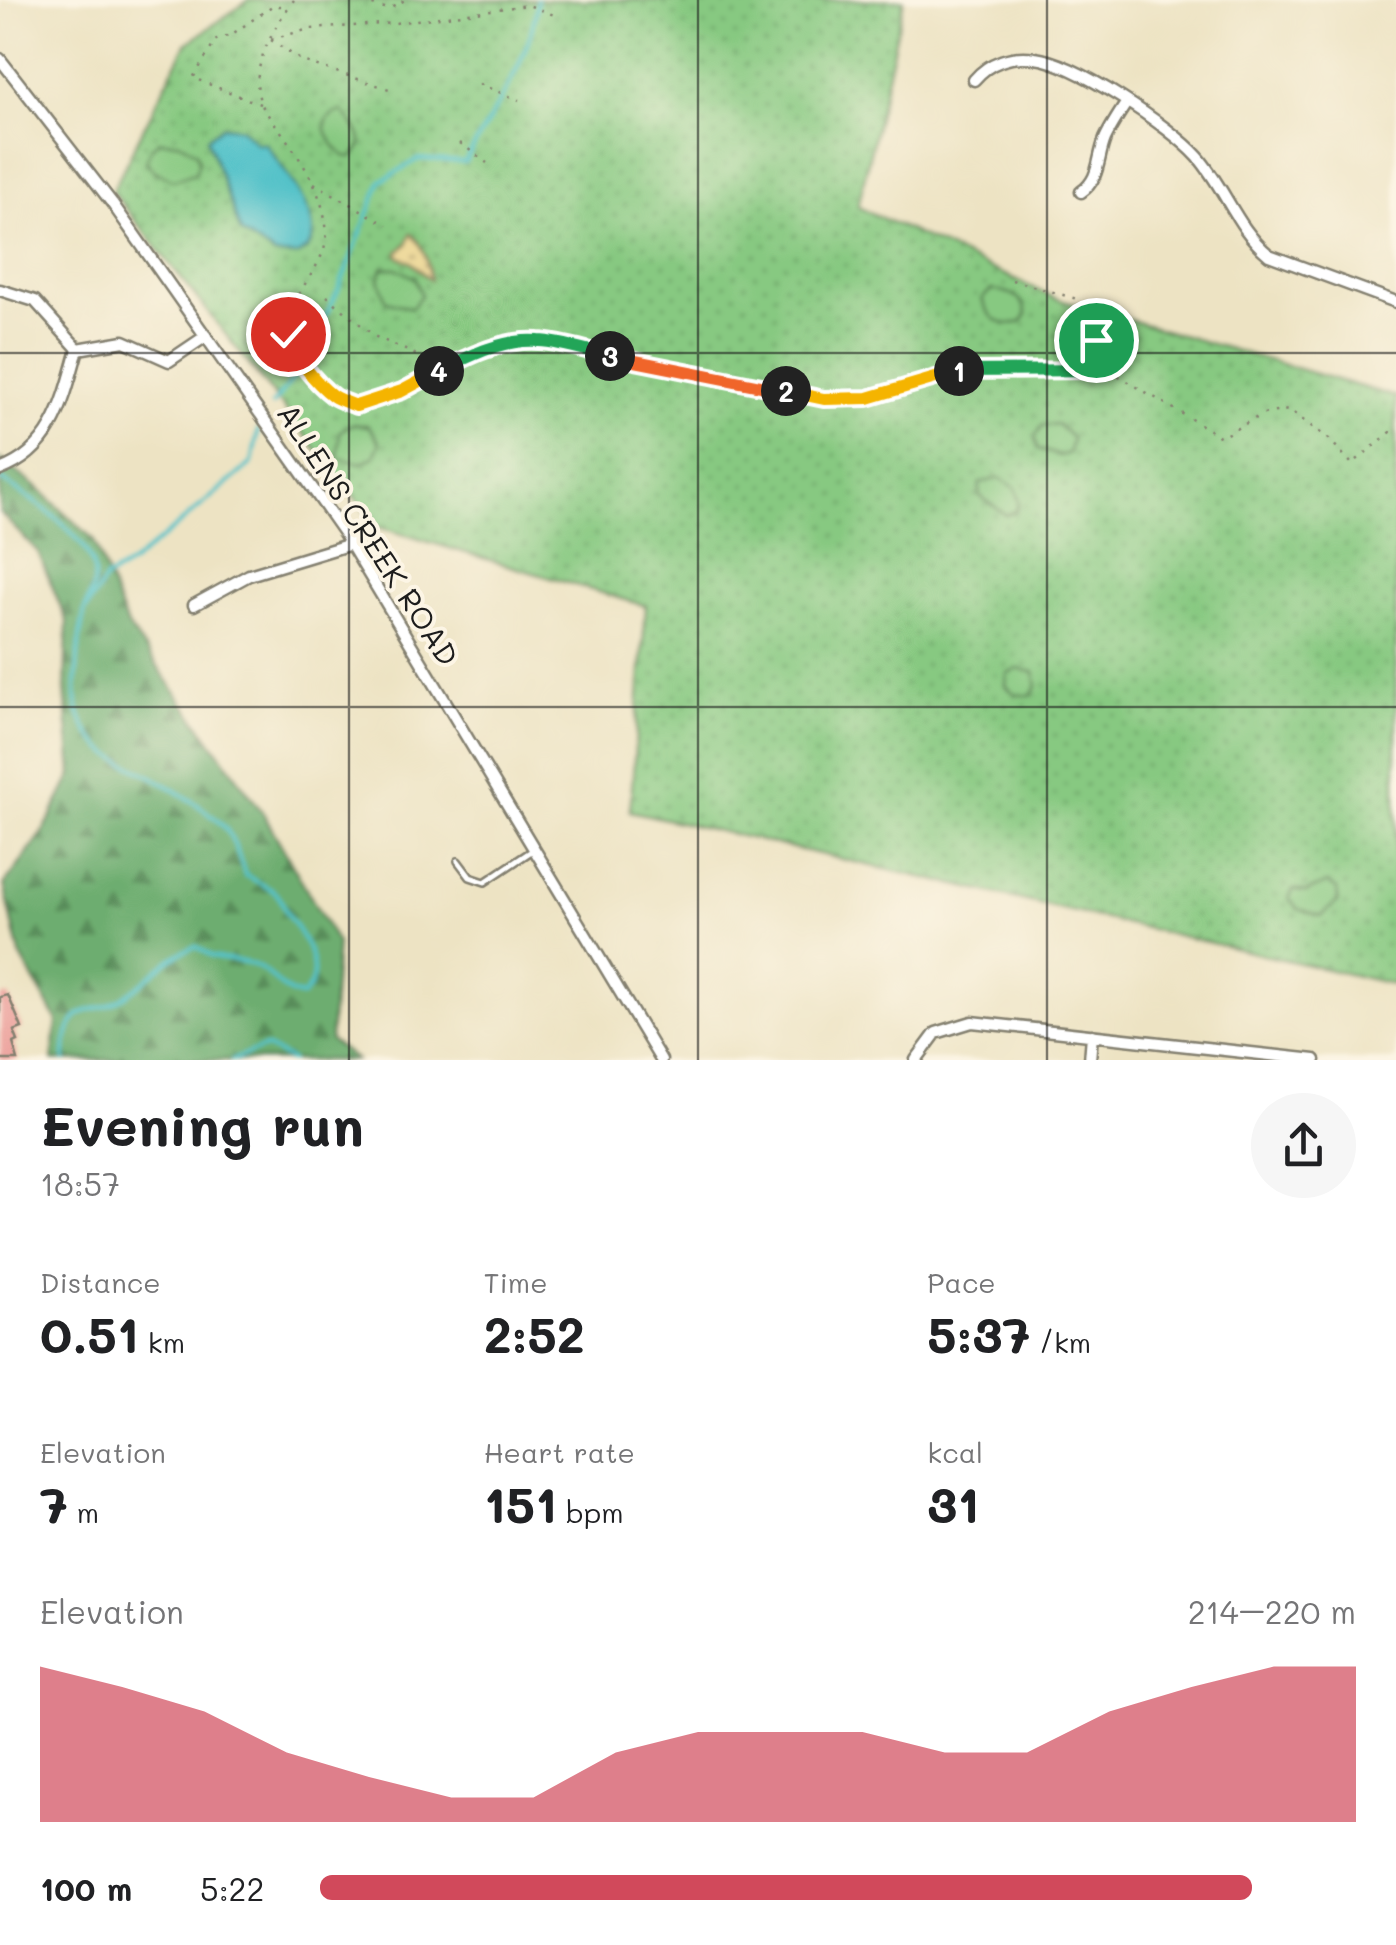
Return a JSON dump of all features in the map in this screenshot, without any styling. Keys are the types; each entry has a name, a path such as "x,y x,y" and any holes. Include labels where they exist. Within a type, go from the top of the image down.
{"street":[{"name":"ALLENS CREEK ROAD","path":"0,58 112,203 351,544 661,1060"},
{"path":"974,80 999,61 1035,58 1058,64 1163,124 1216,179 1253,242 1269,255 1396,302"},
{"path":"1081,192 1097,174 1104,142 1127,102"},
{"path":"0,290 35,301 78,350"},
{"path":"78,350 124,341 169,361 206,336"},
{"path":"3,469 28,456 56,421 78,350"},
{"path":"194,604 249,576 351,544"},
{"path":"916,1060 926,1041 936,1033 959,1024 984,1022 1315,1060"},
{"path":"1090,1060 1092,1036"}],"lane":[{"path":"458,861 470,877 485,882 535,849"}],"path":[{"path":"294,0 270,40 258,72 261,105 306,166 327,230 320,258 292,301 289,344 333,396 356,406 402,391 495,346 540,340 721,380 840,400 868,398 948,373 976,369 1066,373 1105,370 1221,436 1263,414 1290,410 1329,439 1352,464 1396,428"},
{"path":"352,0 389,9 405,0"},
{"path":"270,40 310,29 395,24 528,5 554,15"},
{"path":"261,105 192,78 217,39 231,35 272,6 289,6"},
{"path":"270,40 302,61 389,88"},
{"path":"479,84 519,100"},
{"path":"460,143 487,163"},
{"path":"313,182 387,225"},
{"path":"1012,280 1077,299 1105,370"},
{"path":"327,296 374,336 445,368"}],"green space":[{"path":"249,0 904,0 858,207 1057,299 1396,397 1396,985 630,811 646,606 378,527 112,191 186,44"},
{"path":"342,111 361,140 352,157 344,156 326,131 328,119"},
{"path":"160,141 179,142 196,152 199,162 195,173 173,180 154,171 146,161 151,148"},
{"path":"382,268 396,268 415,278 421,295 412,308 386,301 379,279"},
{"path":"991,290 1018,298 1027,314 1022,322 1002,323 992,317 982,299"},
{"path":"352,424 369,426 380,443 374,457 361,463 338,458 340,431"},
{"path":"1057,424 1072,438 1069,453 1060,456 1038,449 1035,438 1042,426"},
{"path":"0,459 93,539 126,623 263,813 337,943 330,1040 356,1060 52,1060 57,1021 20,955 4,885 42,834 72,775 65,689 67,622 38,552 0,513"},
{"path":"1000,478 1016,488 1019,503 1016,511 1006,515 979,495 980,483"},
{"path":"1017,669 1034,672 1037,686 1031,696 1015,694 1006,686 1007,673"},
{"path":"1328,883 1337,889 1338,901 1322,916 1298,909 1289,899 1293,889 1306,892"}],"sand":[{"path":"411,234 427,261 430,280 411,262 399,257 398,252"}],"water":[{"path":"223,126 241,128 256,143 265,143 290,179 312,222 313,235 303,252 296,256 275,255 241,233 207,138"}],"building":[{"path":"8,995 22,1028 14,1031 18,1060 0,1060 0,997"}],"waterway":[{"path":"272,405 296,375 338,291 381,181 419,159 465,162 519,64 534,22 537,0"},
{"path":"87,608 106,578 130,565 252,463 258,430"},
{"path":"0,479 75,536 93,566 94,581 82,625 76,687 78,709 87,730 111,755 201,807 222,825 245,875 280,899 307,946 313,966 310,986 303,996 295,995 256,966 217,958 196,946 173,958 121,999 79,1015 68,1036 65,1060"},
{"path":"232,1060 265,1047 291,1060"}],"route":[{"path":"288,334 298,358 333,396 356,406 402,391 464,358 516,341 540,340 721,380 840,400 868,398 948,373 976,369 1066,373 1105,370 1096,340"}]}
